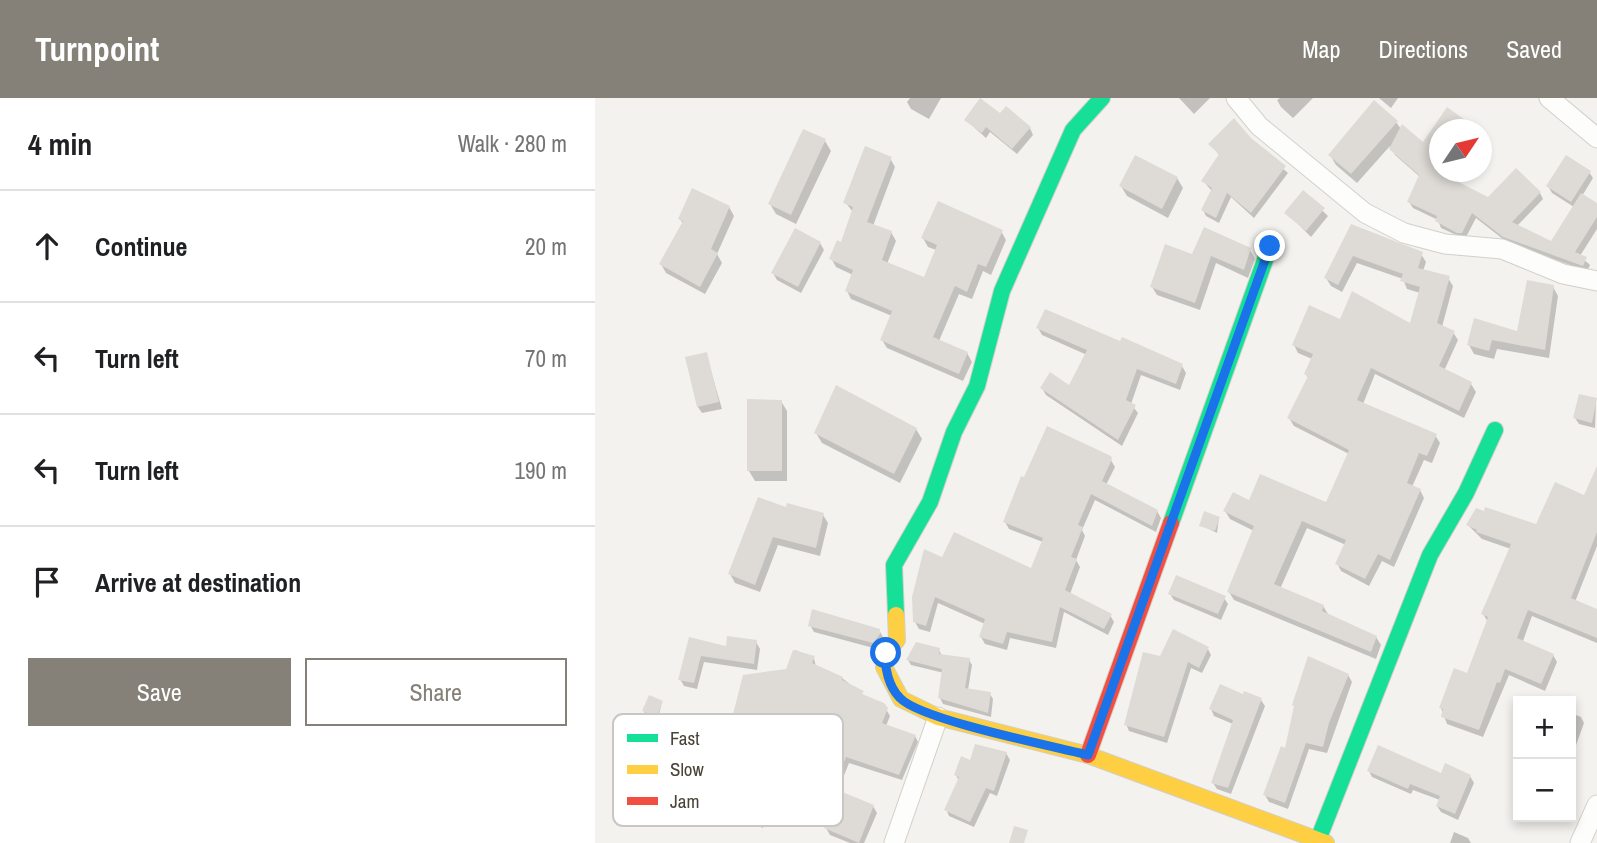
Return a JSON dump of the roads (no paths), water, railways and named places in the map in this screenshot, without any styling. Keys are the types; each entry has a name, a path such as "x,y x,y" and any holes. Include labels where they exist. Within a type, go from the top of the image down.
{"street":[{"path":"1102,98 1073,130 1002,291 977,386 954,432 930,502 894,565 897,640 886,653 884,667 901,699 938,717 1088,755 1322,841 1430,555 1466,493 1495,430"},
{"path":"1236,98 1259,126 1365,213 1404,233 1445,244 1501,250 1563,274 1597,281"},
{"path":"1549,98 1597,138"},
{"path":"1088,755 1270,246"},
{"path":"894,843 938,717"},
{"path":"1580,843 1597,805"}]}
